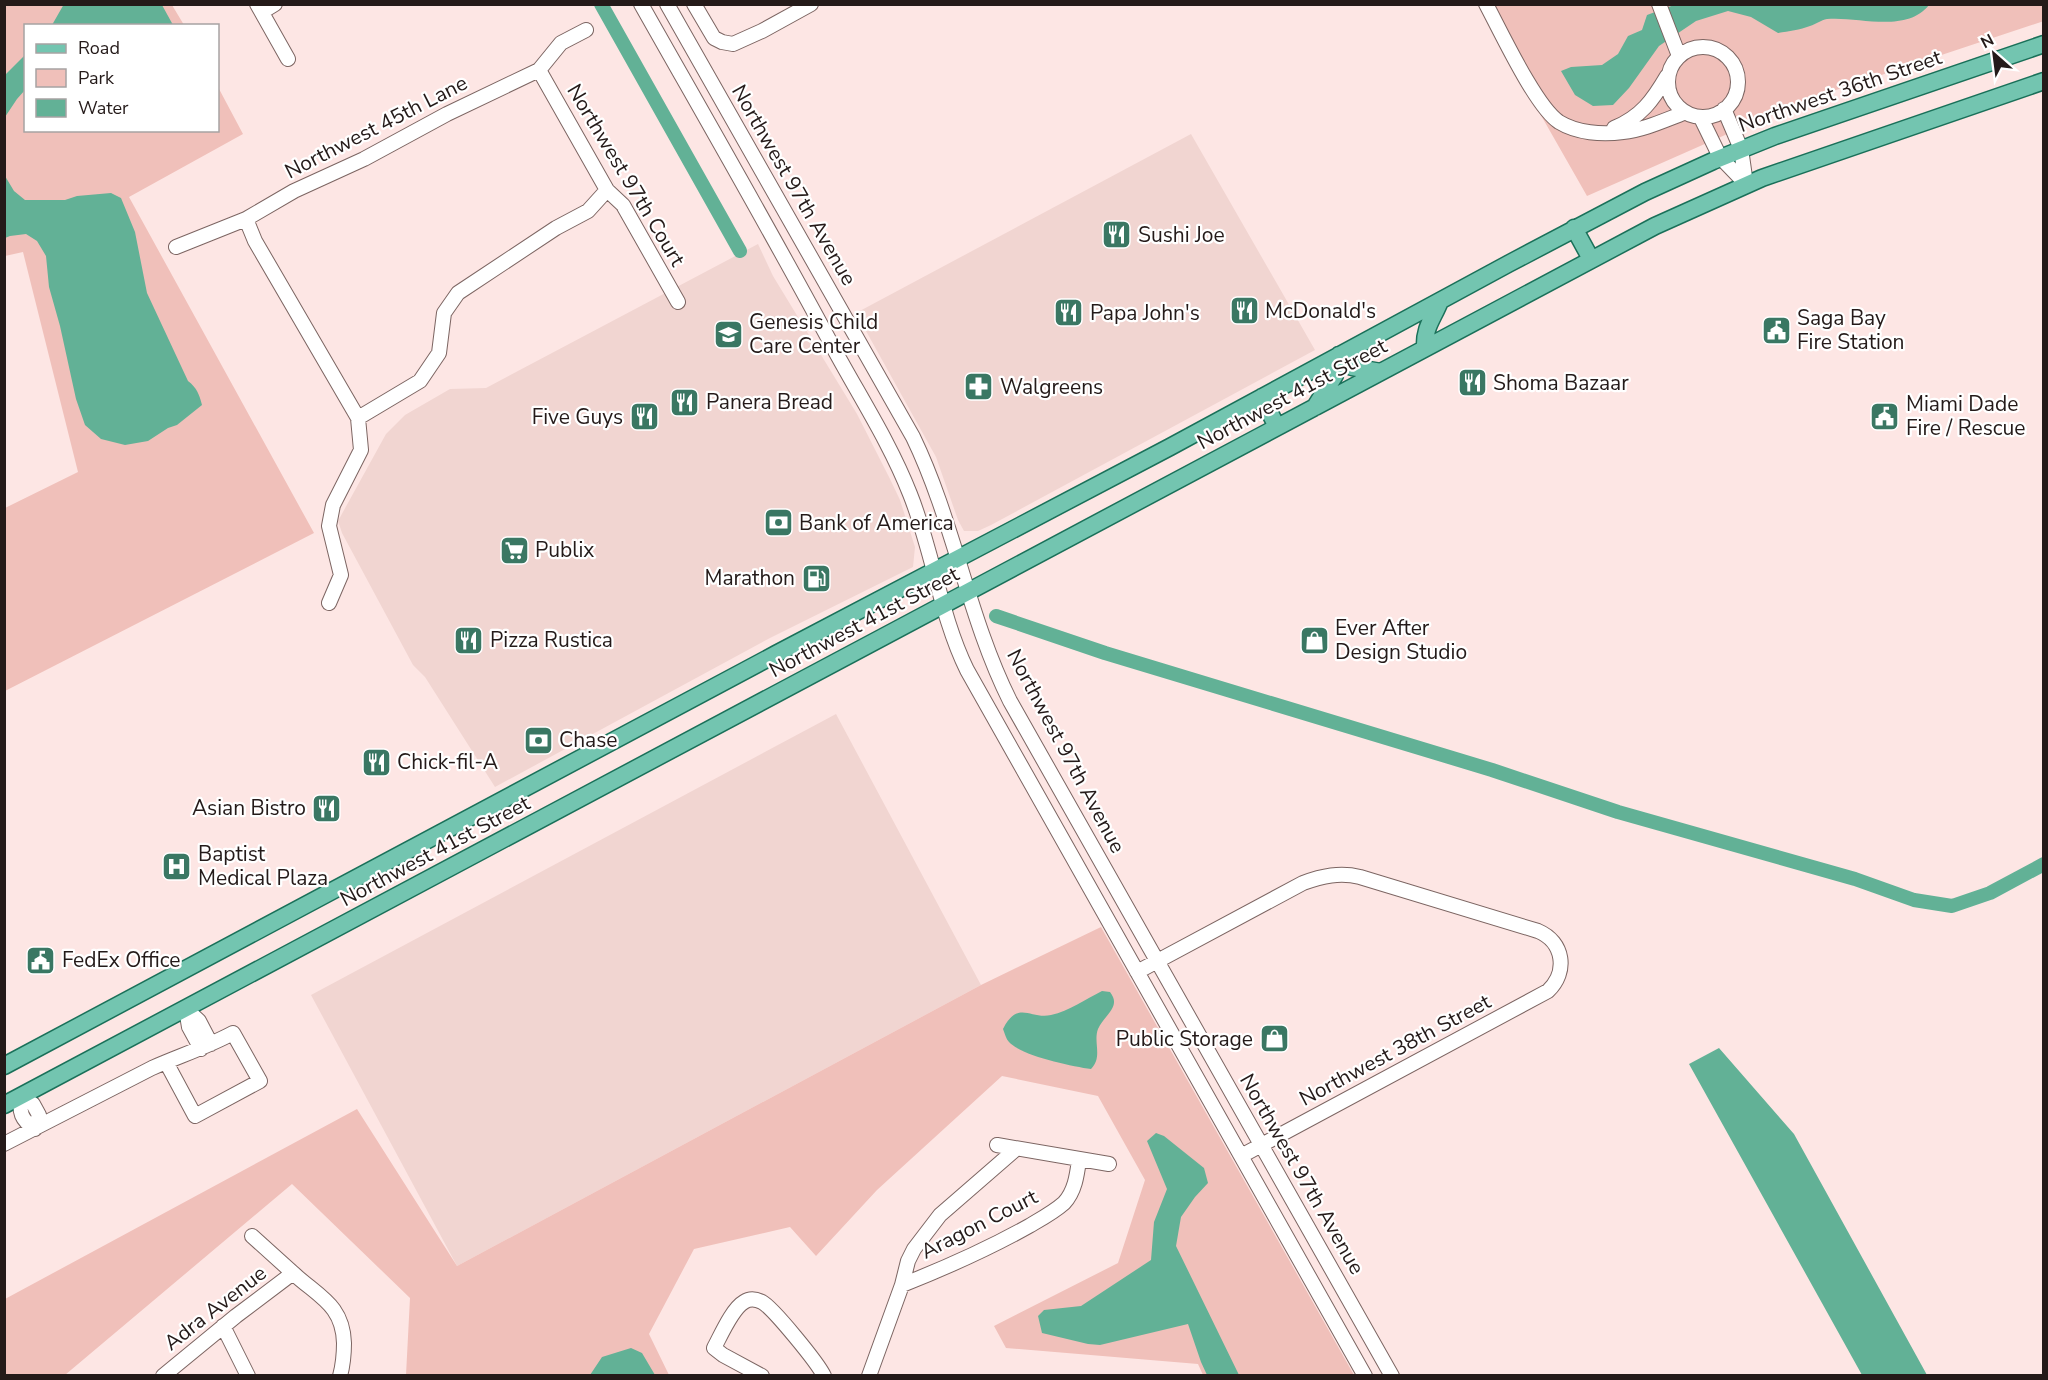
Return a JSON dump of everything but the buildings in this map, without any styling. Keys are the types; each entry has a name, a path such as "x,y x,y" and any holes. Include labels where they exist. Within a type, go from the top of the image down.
{"main road":[{"name":"Northwest 36th Street","path":"1720,157 2043,44"},
{"path":"1746,184 2043,81"},
{"name":"Northwest 41st Street","path":"4,1066 1262,397 1574,228 1720,157"},
{"name":"Northwest 41st Street","path":"4,1105 1591,259 1746,184"},
{"path":"1574,228 1591,259"},
{"path":"1425,348 1425,329 1433,318 1440,301"},
{"path":"1339,355 1352,367 1381,372"},
{"path":"1316,407 1335,375 1339,355"},
{"path":"1262,397 1277,427"}],"street":[{"path":"275,4 260,8 288,59"},
{"name":"Northwest 97th Avenue","path":"641,4 788,261 891,452 910,494 935,571 953,639 967,670 1365,1376"},
{"name":"Northwest 97th Avenue","path":"667,4 913,437 931,478 968,592 1005,691 1392,1376"},
{"path":"694,4 714,38 733,44 811,4"},
{"path":"1486,4 1543,107 1560,122 1601,134 1624,132 1684,113"},
{"path":"1659,5 1679,56"},
{"name":"Northwest 45th Lane","path":"176,248 246,219 294,191 364,159 447,114 539,70 561,43 586,30"},
{"path":"1701,47 1713,48 1723,53 1737,72 1736,95 1730,105 1710,117 1701,118 1684,113 1671,98 1667,87 1672,64 1679,56 1689,49 1701,47"},
{"name":"Northwest 97th Court","path":"539,70 607,190 623,205 678,302"},
{"path":"1601,134 1627,123 1651,103 1668,76"},
{"path":"1724,109 1741,149 1746,184"},
{"path":"1701,118 1720,157 1746,184"},
{"path":"358,418 420,381 439,353 444,314 458,293 556,228 588,211 607,190"},
{"path":"246,219 255,241 358,418 361,450 333,506 329,526 341,575 329,603"},
{"name":"Northwest 38th Street","path":"1137,972 1303,883 1324,876 1345,874 1546,935 1555,944 1560,954 1561,971 1553,986 1537,997 1241,1156"},
{"path":"186,1009 189,1027 206,1046"},
{"path":"4,1144 166,1062 233,1033 260,1081 195,1116 166,1062"},
{"path":"21,1097 33,1104 39,1115 35,1129"},
{"path":"997,1145 1109,1164"},
{"path":"869,1376 911,1255 933,1224 1016,1149"},
{"name":"Aragon Court","path":"902,1285 1000,1242 1050,1213 1071,1193 1076,1180 1078,1160"},
{"name":"Adra Avenue","path":"252,1236 331,1305 339,1315 343,1327 344,1349 340,1376"},
{"name":"Adra Avenue","path":"162,1376 222,1326 293,1274"},
{"path":"762,1376 714,1348 737,1308 745,1301 753,1299 766,1304 817,1363 824,1376"},
{"path":"1334,1322 1355,1310"},
{"path":"222,1326 249,1376"}],"shaded area":[{"path":"1191,134 1315,350 991,525 978,531 964,531 936,457 856,313"},
{"path":"758,244 773,276 857,414 890,479 900,500 915,547 913,567 770,638 495,787 425,677 413,665 342,533 338,521 386,434 405,415 450,389 486,388"},
{"path":"836,714 981,985 457,1266 311,995"}],"green space":[{"path":"2043,4 2044,21 1800,102 1587,196 1478,5"},
{"path":"5,5 172,5 183,24 24,24 24,132 219,132 219,89 243,134 129,197 314,533 5,691 5,508 78,472 23,252 5,256"},
{"path":"1101,927 1354,1375 1203,1375 1198,1364 1006,1348 994,1326 1118,1263 1145,1180 1098,1096 1002,1076 877,1190 816,1256 790,1227 694,1249 649,1334 669,1375 406,1375 410,1298 292,1184 65,1375 5,1376 5,1299 357,1109 457,1266 981,985"}],"water":[{"path":"64,4 162,5 172,24 53,24"},
{"path":"1674,5 1929,5 1919,14 1908,19 1881,22 1827,19 1778,33 1751,17 1728,11 1696,21 1659,46 1629,88 1613,105 1593,106 1575,95 1561,71 1571,67 1602,65 1618,54 1628,36 1642,30 1647,15"},
{"path":"24,56 24,91 5,117 5,75"},
{"path":"5,176 14,191 25,200 65,200 77,196 111,193 121,198 135,232 147,293 188,381 194,386 202,405 177,425 148,441 125,445 101,439 85,425 76,399 49,287 46,256 37,241 26,234 5,238"},
{"path":"1102,991 1110,992 1114,1002 1111,1011 1098,1029 1096,1060 1091,1069 1060,1063 1024,1052 1006,1038 1003,1029 1014,1015 1025,1013 1051,1015 1071,1008"},
{"path":"1719,1048 1794,1134 1927,1375 1862,1375 1689,1064"},
{"path":"1156,1133 1164,1136 1204,1168 1208,1183 1181,1217 1176,1246 1239,1375 1207,1375 1188,1324 1100,1345 1042,1333 1038,1316 1044,1310 1081,1306 1151,1260 1154,1222 1167,1189 1147,1141"},
{"path":"631,1348 642,1353 655,1375 590,1375 602,1357"}],"waterway":[{"path":"601,4 740,251"},
{"path":"996,616 1105,653 1492,770 1618,812 1855,879 1914,900 1952,906 1990,893 2044,864"}],"place":[{"name":"Sushi Joe","path":"1117,235"},
{"name":"McDonald's","path":"1244,311"},
{"name":"Papa John's","path":"1069,313"},
{"name":"Saga Bay Fire Station","path":"1776,330"},
{"name":"Genesis Child Care Center","path":"728,334"},
{"name":"Shoma Bazaar","path":"1472,383"},
{"name":"Walgreens","path":"979,387"},
{"name":"Panera Bread","path":"685,402"},
{"name":"Miami Dade Fire / Rescue","path":"1885,416"},
{"name":"Five Guys","path":"644,417"},
{"name":"Bank of America","path":"778,523"},
{"name":"Publix","path":"514,550"},
{"name":"Marathon","path":"816,578"},
{"name":"Pizza Rustica","path":"469,640"},
{"name":"Ever After Design Studio","path":"1314,640"},
{"name":"Chase","path":"538,740"},
{"name":"Chick-fil-A","path":"376,762"},
{"name":"Asian Bistro","path":"327,808"},
{"name":"Baptist Medical Plaza","path":"177,866"},
{"name":"FedEx Office","path":"41,960"},
{"name":"Public Storage","path":"1274,1039"}]}
